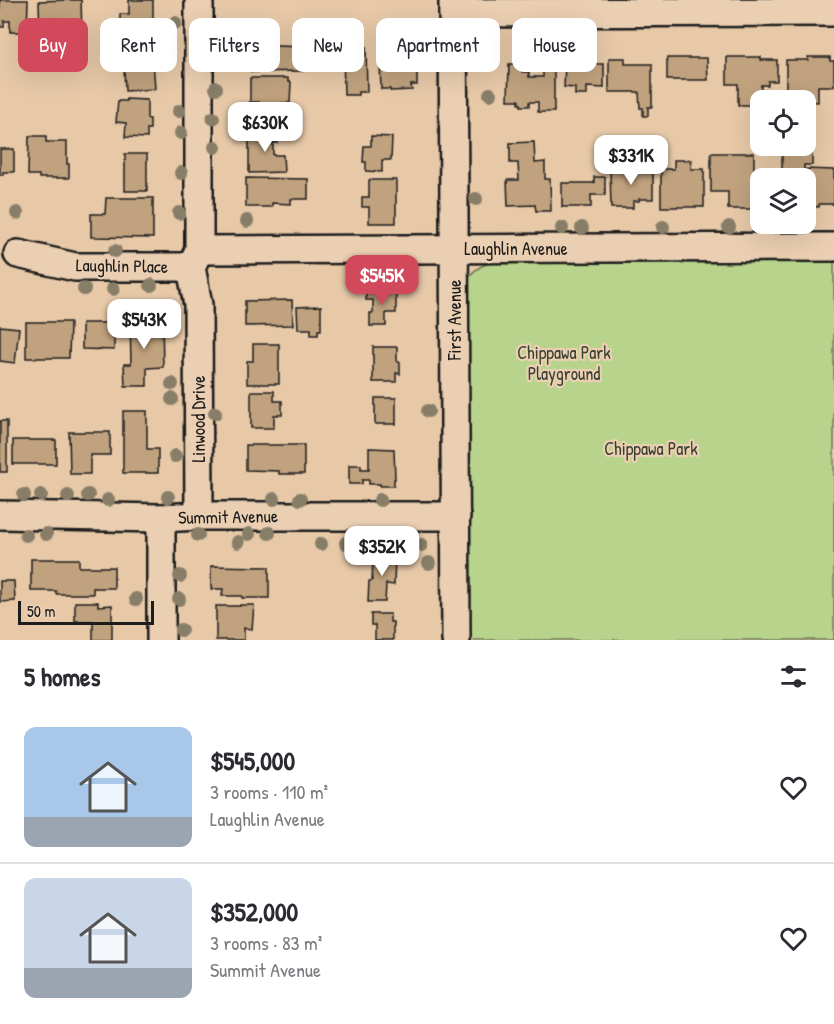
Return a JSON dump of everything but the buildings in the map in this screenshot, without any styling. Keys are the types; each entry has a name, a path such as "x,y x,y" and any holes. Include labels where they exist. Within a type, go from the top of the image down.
{"street":[{"name":"Linwood Drive","path":"199,0 195,258 198,305 199,516"},
{"path":"453,6 702,6 834,12"},
{"name":"First Avenue","path":"453,6 456,640"},
{"name":"Laughlin Avenue","path":"195,258 455,249 834,247"},
{"name":"Laughlin Place","path":"18,254 75,267 195,258"},
{"name":"Summit Avenue","path":"0,515 161,518 456,516"},
{"path":"161,518 161,640"}],"green space":[{"name":"Chippawa Park","path":"834,260 834,640 468,640 467,279 471,274 485,265 508,261"}],"park label":[{"name":"Chippawa Park Playground","path":"564,364"}]}
